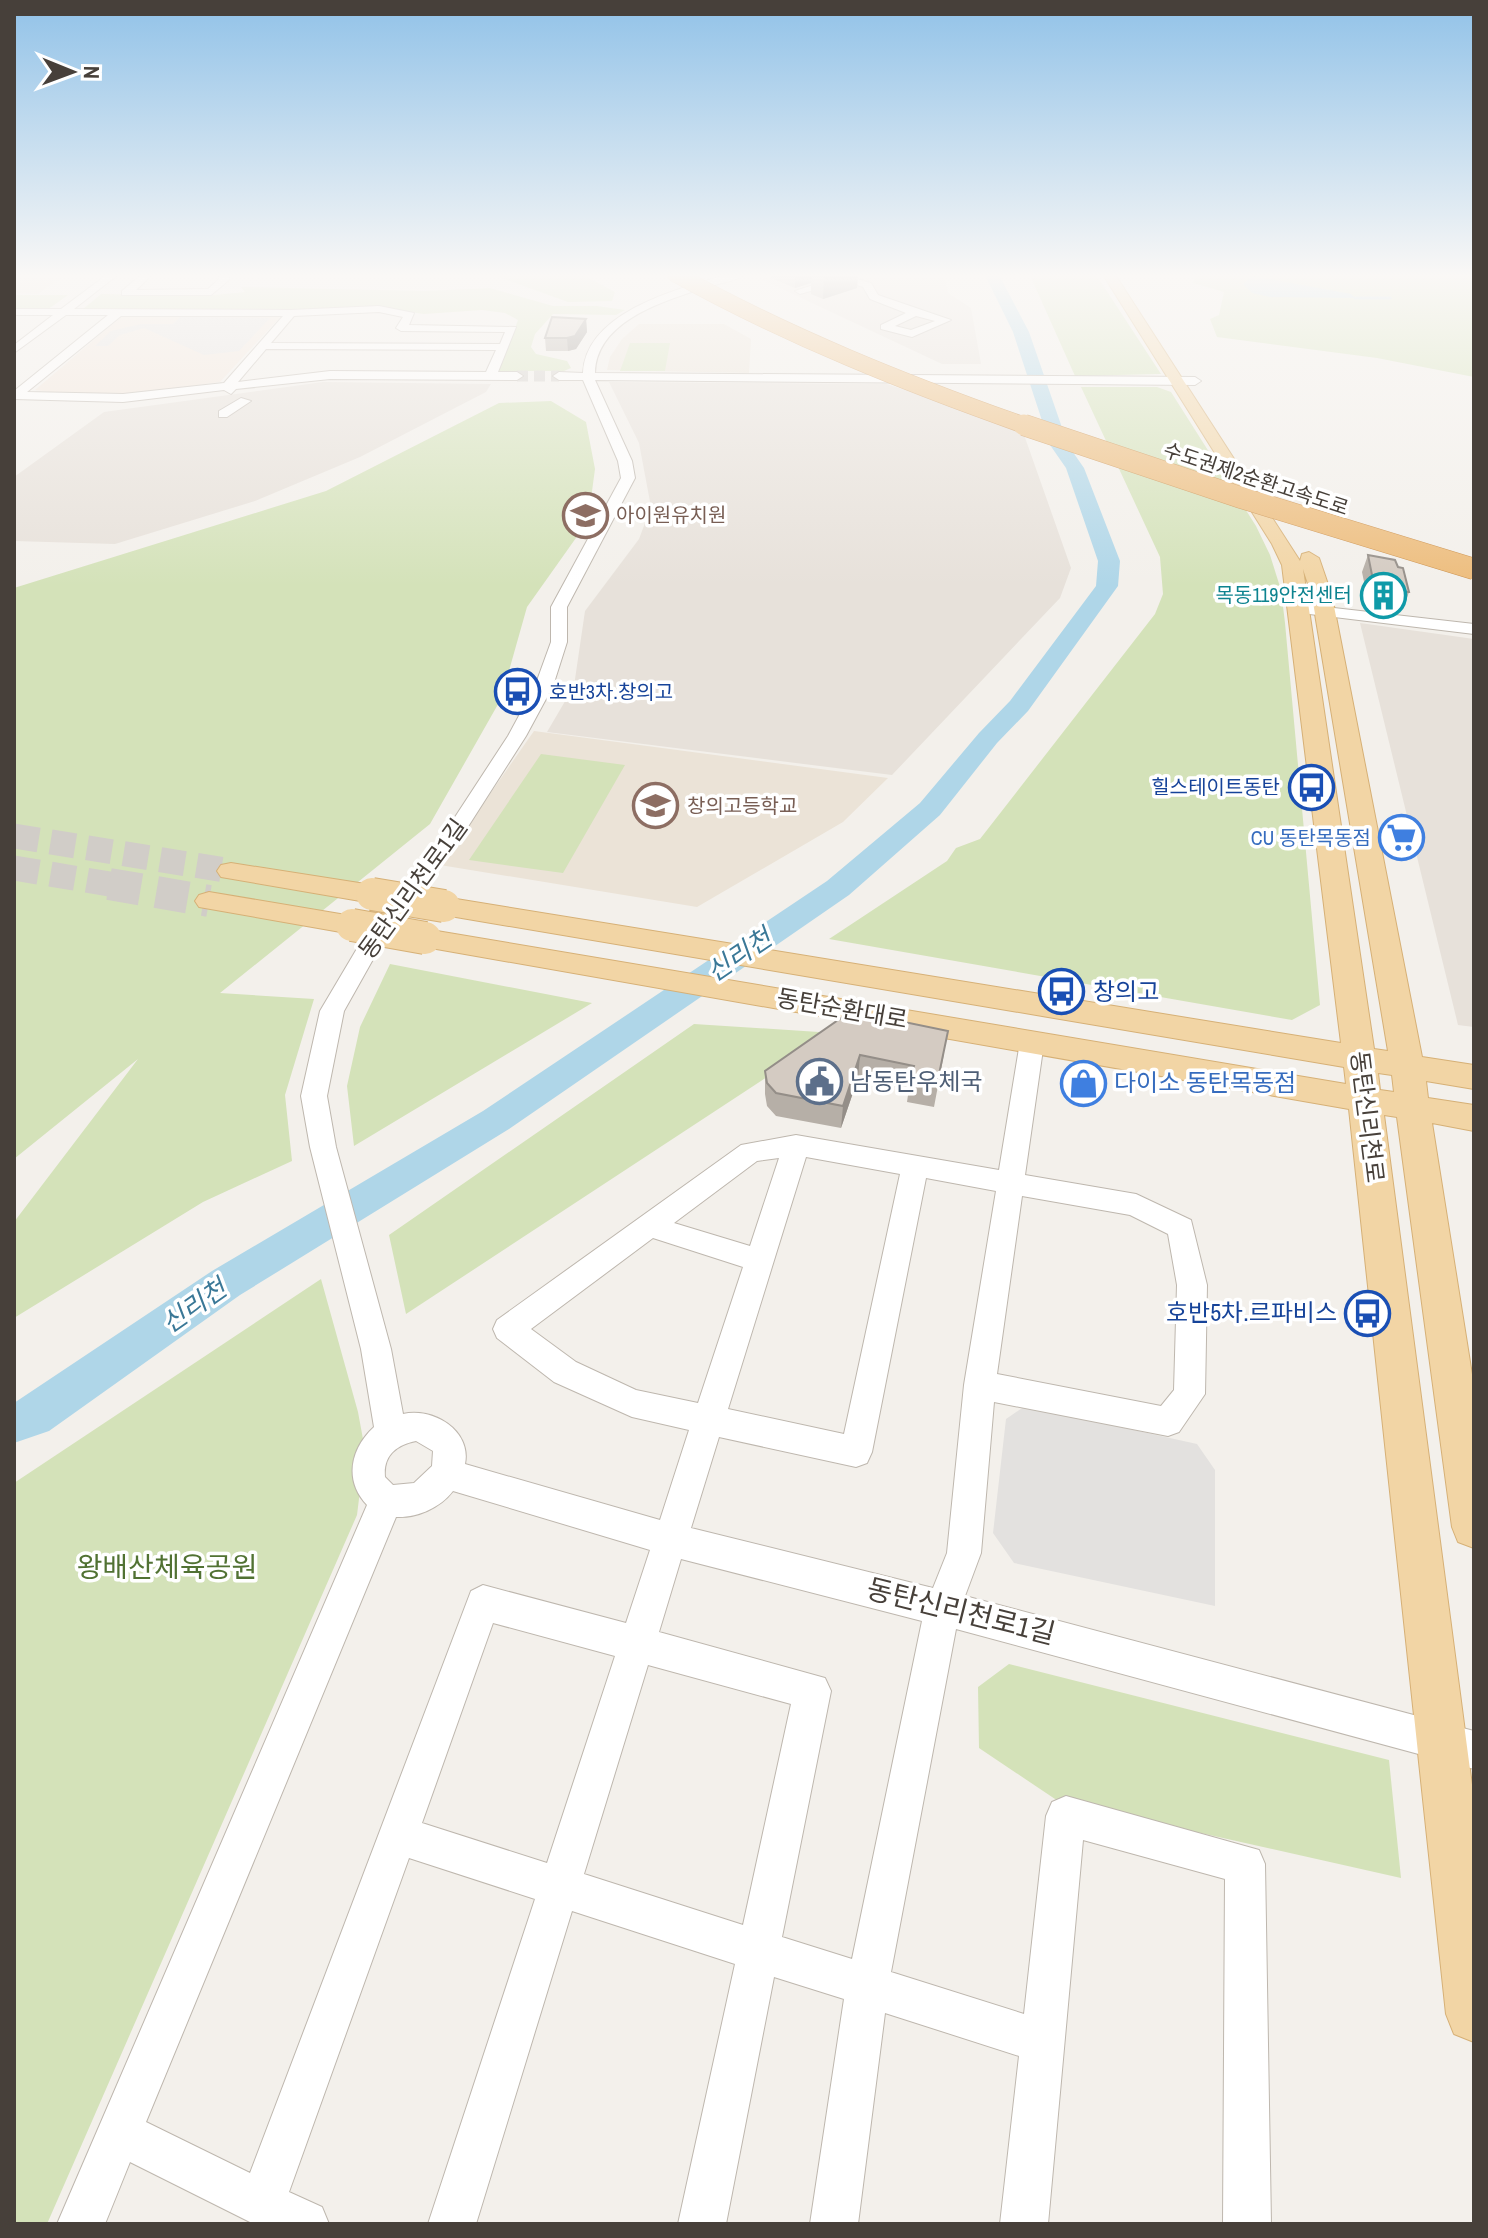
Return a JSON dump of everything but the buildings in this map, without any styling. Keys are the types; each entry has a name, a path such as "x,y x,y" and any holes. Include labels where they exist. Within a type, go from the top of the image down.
{"highway":[{"name":"수도권제2순환고속도로","path":"898,377 944,397 1218,492 1474,569"},
{"name":"수도권제2순환고속도로","path":"917,377 966,398 1224,485 1474,560"}],"main road":[{"name":"동탄신리천로","path":"1183,377 1186,381"},
{"name":"동탄신리천로","path":"1184,377 1282,544 1306,577 1317,646 1347,967 1377,1200 1458,1745 1474,2014"},
{"name":"동탄신리천로","path":"1317,646 1407,1066 1474,1527"},
{"name":"동탄순환대로","path":"231,871 1474,1077"},
{"name":"동탄순환대로","path":"209,901 1474,1118"},
{"path":"1347,967 1370,982 1382,981 1389,973"},
{"path":"1235,1077 1255,1071 1261,1061 1254,1049 1240,1038"},
{"path":"1377,1200 1384,1189 1397,1185 1414,1191 1427,1210"}],"street":[{"path":"15,395 37,377"},
{"path":"227,387 235,377"},
{"path":"15,395 123,398 305,377"},
{"name":"동탄신리천로1길","path":"391,1433 376,1349 323,1147 314,1096 332,1011 376,935 448,843 517,736 544,686 559,642 559,607 628,478 625,461 587,377"},
{"path":"735,377 1186,381"},
{"path":"227,387 238,403 266,395"},
{"path":"1312,611 1474,629"},
{"path":"834,2224 868,1983 943,1606 964,1553 980,1385 1032,1042"},
{"path":"915,1166 856,1452 632,1403 565,1372 508,1329 750,1152 796,1145 1011,1182 1136,1205 1181,1228 1192,1285 1189,1394 1168,1422 980,1385"},
{"path":"452,2224 796,1145"},
{"path":"649,1226 759,1261"},
{"path":"416,1426 438,1433 450,1451 447,1474 439,1486 413,1502 386,1501 376,1495 366,1475 372,1451 391,1433 416,1426"},
{"name":"동탄신리천로1길","path":"447,1474 671,1539 943,1606 1458,1745"},
{"path":"81,2224 386,1501"},
{"path":"262,2203 483,1603 812,1691 702,2224"},
{"path":"1024,2224 1066,1816 1245,1864 1247,2224"},
{"path":"398,1835 868,1983 1043,2042"},
{"path":"119,2133 305,2224"}],"shaded area":[{"path":"50,377 224,377 220,382 133,394 77,395 35,390"},
{"path":"323,382 491,384 486,392 360,457 255,501 115,544 14,541 14,477 104,412"},
{"path":"609,382 887,384 1022,429 1071,568 1060,598 892,775 547,732 574,686 585,611 639,539 651,507 639,443"},
{"path":"1360,623 1474,639 1474,1027 1458,1025"},
{"path":"534,731 888,778 843,822 697,907 440,865"},
{"path":"1025,1406 1197,1444 1215,1470 1215,1606 1014,1563 993,1533 1006,1419"}],"green space":[{"path":"1081,387 1157,387 1171,392 1256,526 1270,555 1281,590 1285,623 1320,1005 1292,1020 829,939 947,861 956,848 980,839 1155,614 1163,594 1160,557"},
{"path":"551,401 586,422 595,469 588,521 527,607 501,699 430,824 220,993 314,999 285,1095 292,1161 203,1202 14,1318 14,1222 138,1059 14,1159 14,588 326,491 499,403"},
{"path":"541,754 625,765 563,873 469,860"},
{"path":"390,964 592,1003 354,1146 347,1086 360,1027"},
{"path":"694,1024 834,1033 406,1314 389,1235"},
{"name":"왕배산체육공원","path":"321,1279 358,1412 365,1450 357,1515 47,2224 14,2224 14,1483"},
{"path":"1009,1664 1389,1760 1401,1878 1058,1801 979,1748 978,1687"}],"waterway":[{"name":"신리천","path":"14,1423 33,1417 226,1283 496,1120 838,888 930,809 988,738 1019,706 1107,586 1109,561 1075,468 1059,445 1036,377"}],"tunnel":[{"path":"14,836 231,871"},
{"path":"14,868 121,886"},
{"path":"109,884 209,901"}],"place":[{"name":"아이원유치원","path":"585,515"},
{"name":"목동119안전센터","path":"1383,595"},
{"name":"호반3차.창의고","path":"518,692"},
{"name":"힐스테이트동탄","path":"1311,787"},
{"name":"창의고등학교","path":"656,806"},
{"name":"CU 동탄목동점","path":"1402,838"},
{"name":"창의고","path":"1062,992"},
{"name":"남동탄우체국","path":"819,1082"},
{"name":"다이소 동탄목동점","path":"1083,1083"},
{"name":"호반5차.르파비스","path":"1368,1313"}]}
